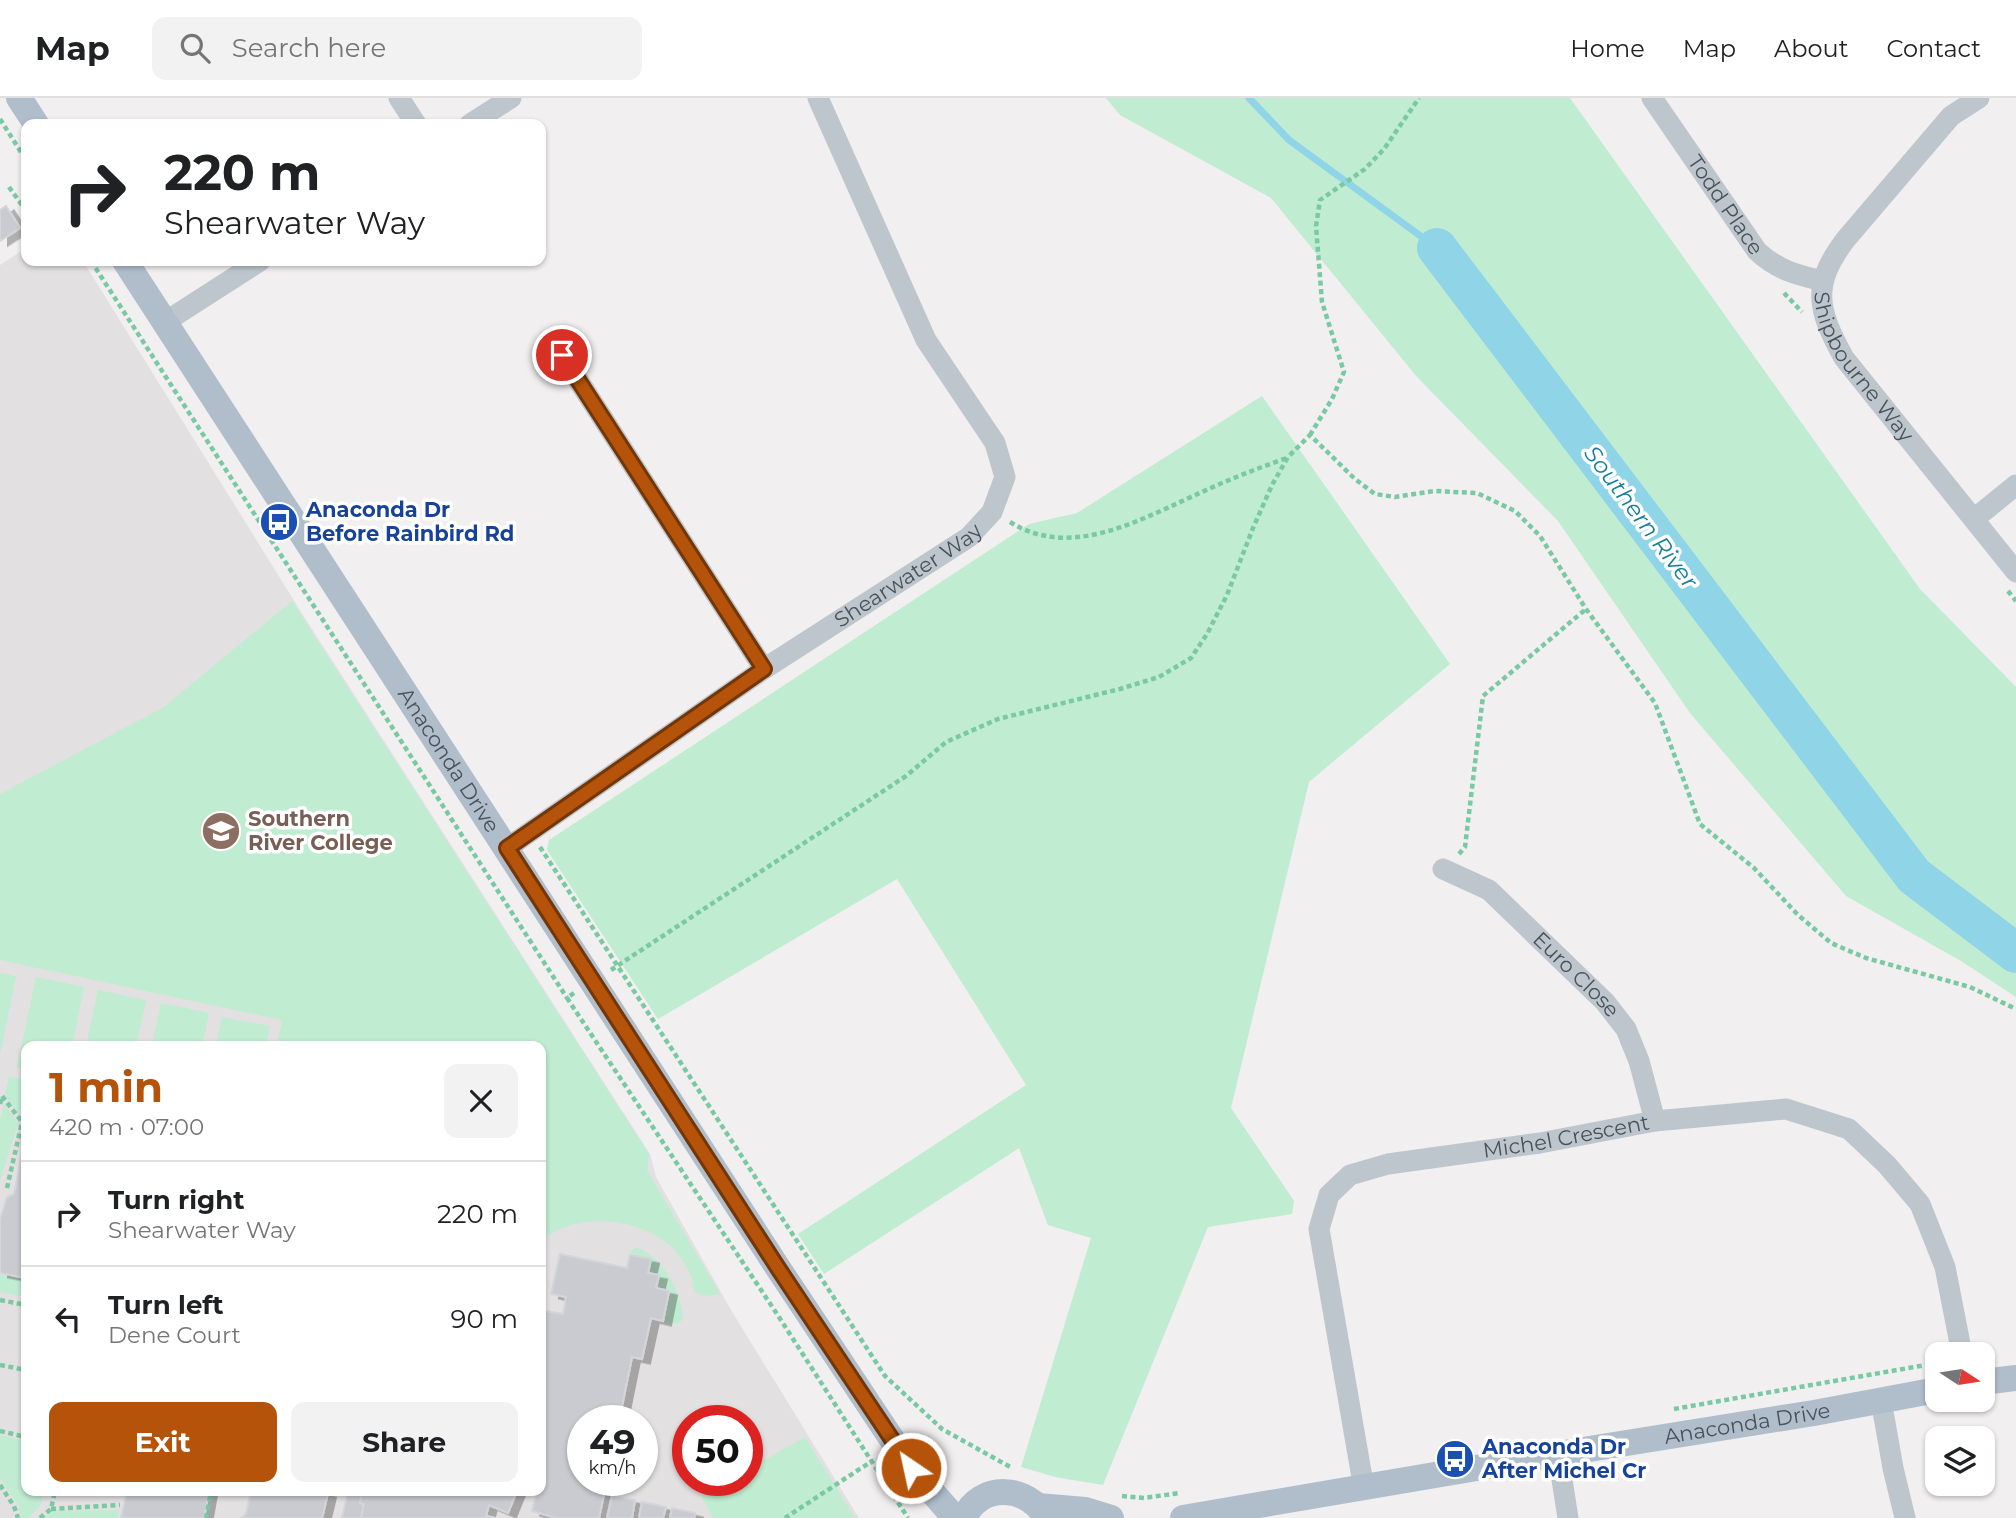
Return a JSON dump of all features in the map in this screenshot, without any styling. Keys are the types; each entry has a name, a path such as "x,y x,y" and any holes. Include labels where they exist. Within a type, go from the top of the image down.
{"main road":[{"path":"19,98 33,119"},
{"name":"Anaconda Drive","path":"128,266 778,1268 911,1468 964,1513 986,1495 1000,1491 1027,1497 1042,1512 1114,1506"},
{"path":"1995,1381 2016,1378"},
{"name":"Anaconda Drive","path":"1183,1518 1253,1512 1558,1454 1925,1392"}],"street":[{"path":"399,98 413,119"},
{"path":"478,119 510,98"},
{"name":"Shearwater Way","path":"507,848 764,669 969,537 992,512 1005,477 995,443 926,340 818,98"},
{"name":"Todd Place","path":"1652,98 1757,251 1786,272 1823,281"},
{"name":"Shipbourne Way","path":"1979,98 1951,116 1846,239 1832,258 1823,281 1821,302 1828,328 1844,358 2016,572"},
{"path":"165,322 252,266"},
{"path":"562,355 764,669"},
{"path":"1974,520 2016,485"},
{"name":"Euro Close","path":"1443,869 1489,890 1605,1002 1626,1029 1639,1061 1655,1122"},
{"name":"Michel Crescent","path":"1364,1489 1319,1229 1329,1195 1350,1175 1388,1164 1540,1143 1655,1122 1787,1109 1849,1129 1887,1165 1920,1204 1945,1267 1960,1342"},
{"path":"1881,1400 1905,1518"},
{"path":"1558,1454 1568,1518"}],"path":[{"path":"567,998 896,783 946,742 998,719 1159,677 1191,658 1208,634 1227,595 1252,528 1287,457 1310,435 1332,399 1344,372 1322,302 1316,226 1316,210 1320,200 1365,169 1384,149 1419,98"},
{"path":"0,119 21,152"},
{"path":"9,187 21,204"},
{"path":"94,266 567,998 908,1518"},
{"path":"1310,435 1355,479 1375,494 1395,497 1434,491 1476,493 1515,511 1540,537 1586,609 1655,703 1700,824 1754,868 1798,915 1831,943 1866,958 1970,987 2016,1009"},
{"path":"992,512 1024,531 1040,536 1096,536 1129,525 1287,457"},
{"path":"1443,869 1465,847 1483,696 1586,609"},
{"path":"530,832 885,1376 942,1429 1010,1468 1021,1471"},
{"path":"0,1104 2,1096 21,1121"},
{"path":"7,1188 21,1126"},
{"path":"0,1300 21,1304"},
{"path":"0,1365 21,1369"},
{"path":"1663,1411 1925,1365"},
{"path":"0,1431 21,1436"},
{"path":"785,1518 872,1461"},
{"path":"0,1485 14,1506 18,1518"},
{"path":"1114,1506 1185,1492"},
{"path":"51,1509 54,1496"},
{"path":"206,1518 210,1496"},
{"path":"40,1518 51,1509 120,1505"}],"shaded area":[{"name":"Southern River College","path":"21,251 21,266 86,266 303,615 650,1154 656,1177 731,1310 859,1518 0,1518 0,265"}],"green space":[{"path":"1106,98 1570,98 1920,589 2016,687 2016,997 1961,961 1846,896 1690,713 1558,521 1417,377 1271,198 1120,115"},
{"path":"1262,396 1450,664 1309,782 1231,1108 1294,1201 1292,1214 1208,1227 1103,1485 1055,1477 1021,1467 1091,1238 1048,1225 1019,1148 824,1274 798,1234 1026,1085 897,879 658,1019 547,850 549,840 1029,524 1077,513"},
{"path":"292,601 649,1154 647,1170 720,1294 704,1296 695,1292 688,1270 675,1250 645,1230 628,1224 590,1222 572,1225 546,1237 546,1041 278,1041 282,1020 0,960 0,794 164,707"},
{"path":"0,973 16,976 0,1055"},
{"path":"36,977 84,987 73,1041 22,1041"},
{"path":"98,990 146,1000 137,1041 87,1041"},
{"path":"161,1003 209,1013 203,1041 153,1041"},
{"path":"222,1017 270,1026 267,1041 217,1041"},
{"path":"21,1048 21,1068 17,1067"},
{"path":"9,1076 21,1079 19,1115 5,1095"},
{"path":"4,1104 18,1123 0,1181 0,1120"},
{"path":"635,1247 660,1264 672,1282 682,1311 682,1320 678,1323 664,1322 671,1291 658,1287 660,1275 650,1272 651,1259 630,1253"},
{"path":"0,1274 21,1279 20,1296 0,1292"},
{"path":"0,1435 21,1440 21,1496 43,1496 40,1506 28,1518 21,1518 18,1505 0,1478"},
{"path":"805,1437 855,1518 713,1518 701,1496 763,1496 763,1461"},
{"path":"119,1510 118,1518 43,1518 52,1511"}],"building":[{"path":"6,206 20,228 0,241 0,210"},
{"path":"21,1158 21,1277 0,1273 0,1219 7,1197 14,1194"},
{"path":"560,1254 627,1268 630,1255 651,1259 648,1273 659,1275 656,1288 669,1291 663,1321 651,1318 642,1359 632,1357 622,1405 567,1405 567,1496 604,1496 599,1518 556,1518 532,1511 536,1496 546,1496 546,1311 563,1314 566,1297 551,1294"},
{"path":"126,1496 208,1496 204,1518 121,1518"},
{"path":"250,1496 327,1496 322,1518 241,1518 246,1514"},
{"path":"347,1496 361,1496 360,1503 364,1504 361,1518 342,1518"},
{"path":"361,1496 515,1496 508,1513 489,1505 486,1516 495,1518 361,1518 364,1504 360,1503"},
{"path":"612,1496 635,1500 632,1518 607,1518"},
{"path":"642,1502 666,1507 663,1518 639,1518"},
{"path":"672,1508 695,1513 694,1518 670,1518"}],"waterway":[{"name":"Southern River","path":"1249,98 1289,140 1437,248"},
{"name":"Southern River","path":"1437,248 1914,876 2016,953"}],"place":[{"name":"Anaconda Dr Before Rainbird Rd","path":"279,522"},
{"name":"Southern River College","path":"221,831"},
{"name":"Anaconda Dr After Michel Cr","path":"1455,1459"}],"route":[{"path":"562,355 764,669 507,848 778,1268 911,1468"}]}
